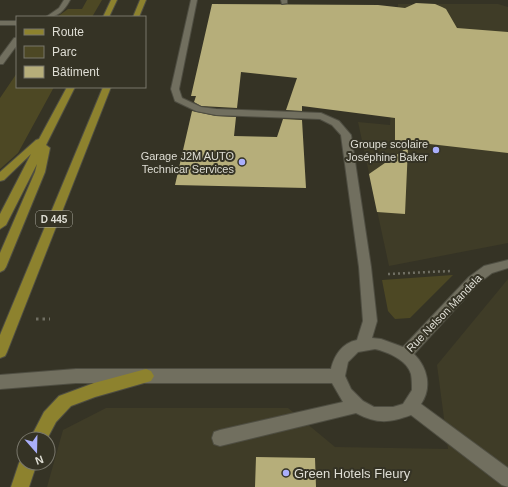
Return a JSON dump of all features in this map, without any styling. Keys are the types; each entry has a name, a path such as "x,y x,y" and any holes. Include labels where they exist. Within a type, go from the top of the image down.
{"main road":[{"path":"106,16 114,0"},
{"path":"136,16 143,0"},
{"path":"0,225 70,88"},
{"name":"D 445","path":"0,352 108,88"},
{"path":"0,178 47,135"},
{"path":"0,267 40,172 47,135"},
{"path":"42,431 50,417 66,400 94,390 146,376"},
{"path":"20,487 25,471"}],"street":[{"path":"51,16 62,9 68,0"},
{"path":"194,0 175,89 178,99 199,109 216,112 262,108 321,116 333,120 342,128 346,135 365,267 370,321 363,346"},
{"path":"0,22 16,23"},
{"path":"0,62 4,51 16,41"},
{"name":"Rue Nelson Mandela","path":"404,354 474,280 488,268 508,264"},
{"path":"375,343 391,347 404,354 418,372 420,392 408,409 393,414 373,414 357,406 344,394 338,376 341,359 354,347 375,343"},
{"path":"0,382 76,376 338,376"},
{"path":"410,405 508,479"},
{"path":"220,438 357,406"}],"path":[{"path":"365,267 385,274 453,271 474,280"}],"shaded area":[{"name":"Groupe scolaire Joséphine Baker","path":"398,4 498,4 508,7 508,243 389,266 358,122 390,125"},
{"path":"508,279 508,487 47,487 51,471 56,471 56,455 63,430 106,408 288,408 335,447 448,449 437,365"}],"green space":[{"path":"87,0 102,0 93,16 58,16 68,9 82,9"},
{"path":"16,74 16,88 53,88 18,153 0,169 0,98"},
{"path":"453,275 410,318 395,319 388,311 382,280"}],"building":[{"path":"416,3 435,4 446,9 457,28 508,32 508,153 395,140 395,118 302,106 302,111 286,110 297,78 241,72 237,108 201,106 194,102 196,96 191,96 212,4 378,5 405,8"},
{"name":"Garage J2M AUTO Technicar Services","path":"192,111 216,116 236,117 234,136 277,137 283,119 302,120 306,188 175,185"},
{"path":"408,147 405,214 377,212 369,174"},
{"name":"Green Hotels Fleury","path":"256,457 315,458 316,487 255,487"}],"place":[{"name":"Groupe scolaire Joséphine Baker","path":"436,150"},
{"name":"Garage J2M AUTO Technicar Services","path":"242,162"},
{"name":"Green Hotels Fleury","path":"286,473"}]}
